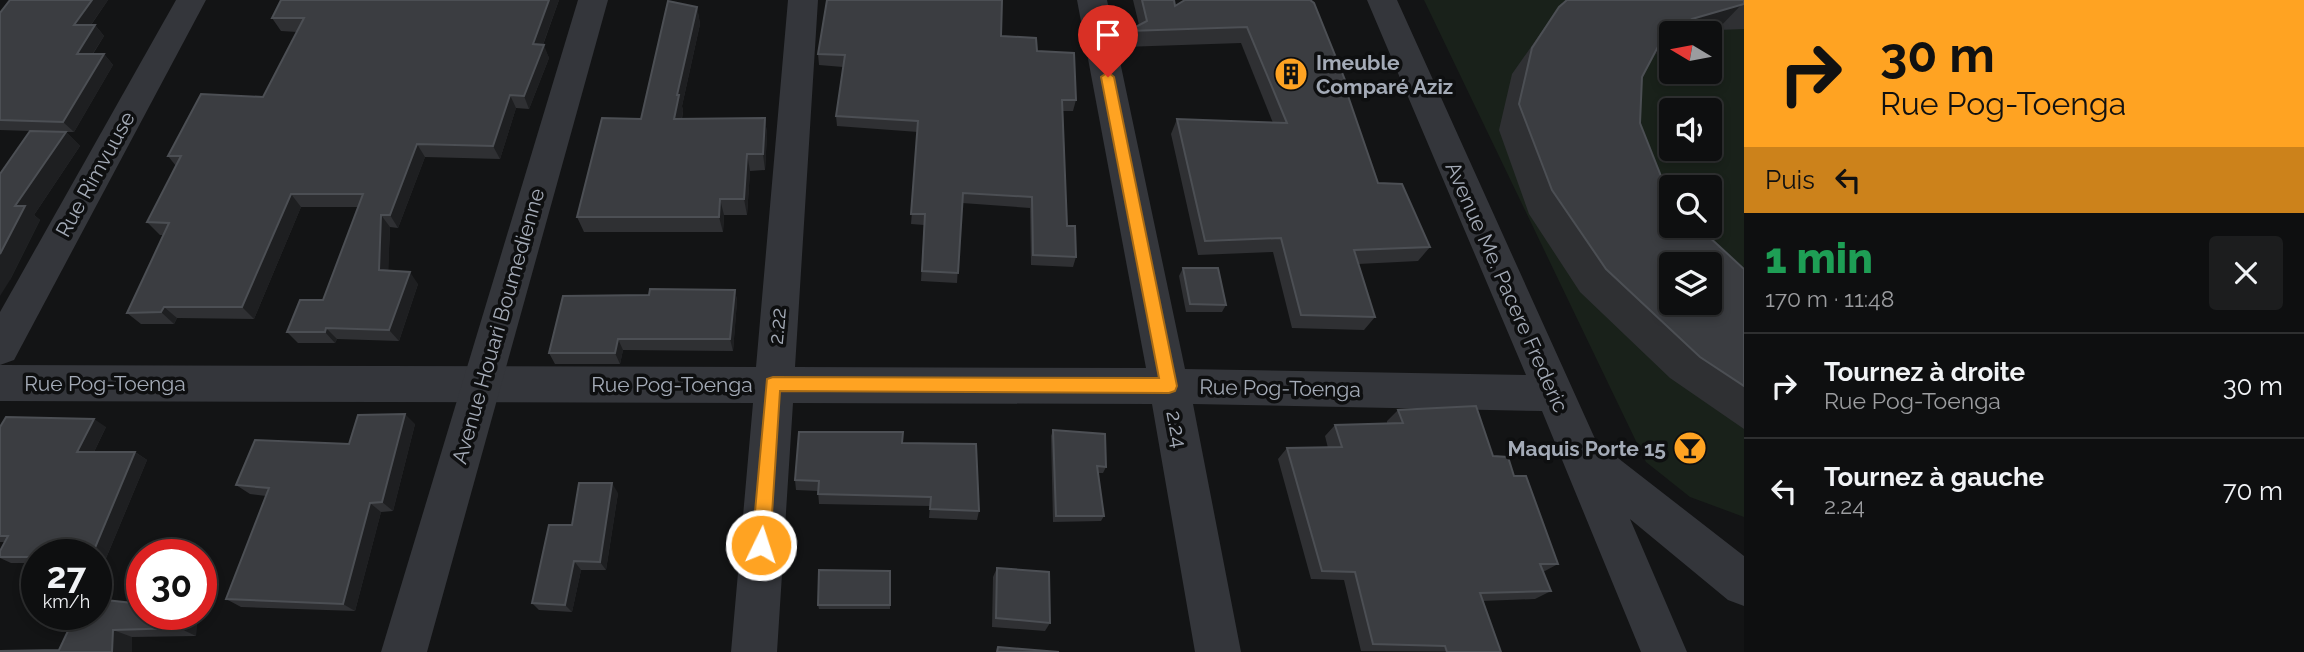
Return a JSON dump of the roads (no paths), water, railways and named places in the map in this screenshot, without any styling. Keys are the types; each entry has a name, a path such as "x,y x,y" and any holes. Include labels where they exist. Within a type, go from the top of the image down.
{"street":[{"name":"Rue Rimvuuse","path":"0,348 191,0"},
{"name":"Avenue Houari Boumedienne","path":"404,652 593,0"},
{"name":"2.22","path":"754,652 803,0"},
{"name":"2.24","path":"1093,0 1218,652"},
{"name":"Avenue Me. Pacere Frederic","path":"1382,0 1580,452 1664,652"},
{"name":"Rue Pog-Toenga","path":"0,383 1169,386 1553,393"},
{"path":"1580,452 1744,584"}],"place":[{"name":"Imeuble Comparé Aziz","path":"1291,74"},
{"name":"Maquis Porte 15","path":"1690,448"}]}
